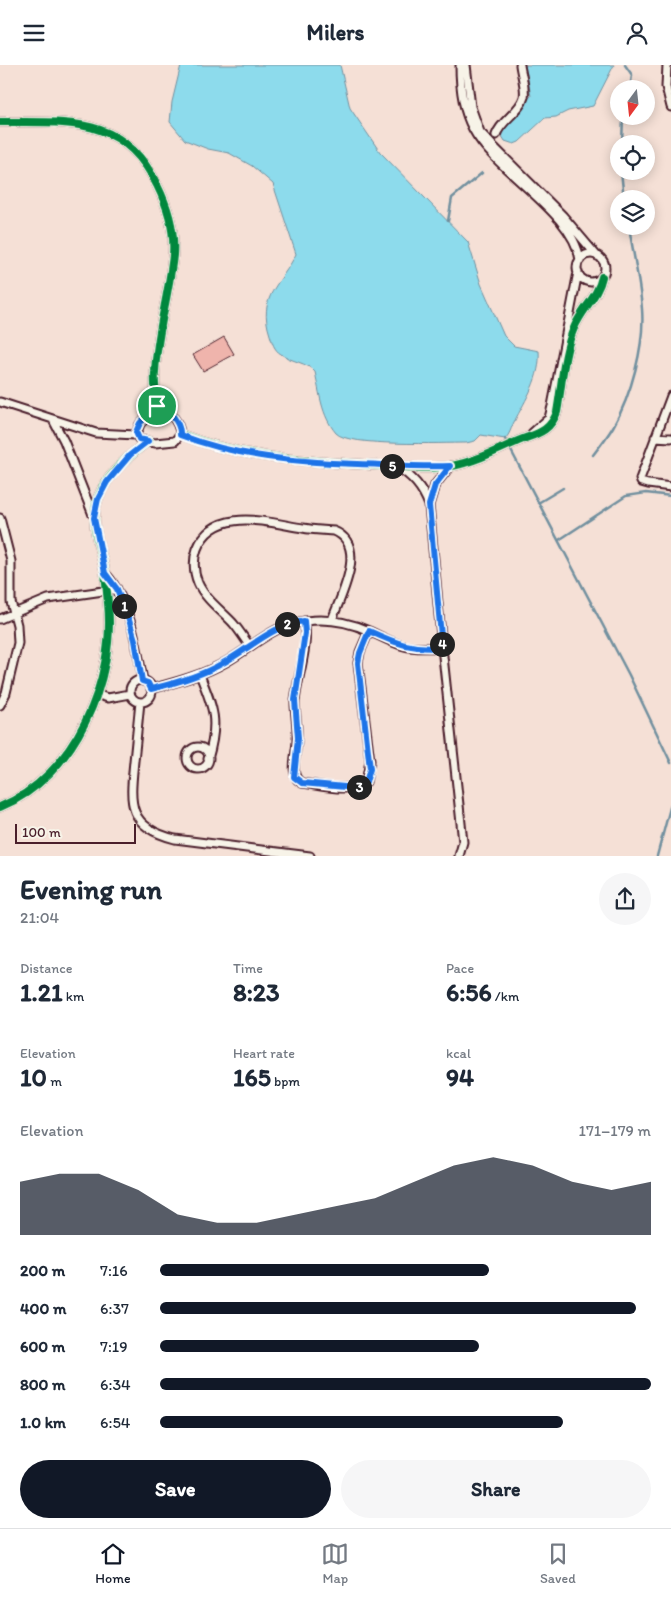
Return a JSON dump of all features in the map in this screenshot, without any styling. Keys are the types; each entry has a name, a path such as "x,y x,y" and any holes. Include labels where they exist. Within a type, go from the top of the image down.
{"street":[{"path":"460,65 466,110 474,131 497,160 568,230 577,245 580,260 551,412 541,427 526,438"},
{"path":"180,435 231,450 285,460 396,466 450,466 542,432 554,421 572,334 580,315 597,293 604,265 564,216 480,132 471,107 466,65"},
{"path":"496,135 499,127 520,104 524,96 520,65"},
{"path":"667,65 666,87 671,107"},
{"path":"0,122 73,123 107,132 121,140 140,156 156,181 169,217 173,245 154,373 157,406"},
{"path":"580,260 588,255 597,256"},
{"path":"578,272 581,277 589,282 598,281 602,277"},
{"path":"671,397 640,479 641,482 648,484 671,487"},
{"path":"0,403 104,435 136,435 139,439 148,441 170,443 175,441 180,435 179,427 165,408 157,406"},
{"path":"136,435 140,423 157,406"},
{"path":"0,807 32,789 56,765 76,737 98,695 104,673 109,640 105,573 94,518 64,441 53,420"},
{"path":"655,437 671,438"},
{"path":"94,518 98,499 107,482 130,455 148,441"},
{"path":"396,466 416,481 421,487 429,505 463,842 460,855"},
{"path":"429,505 435,485 450,466"},
{"path":"0,518 11,561 11,596 18,630 17,649 6,693 0,705"},
{"path":"249,645 235,625 201,588 195,571 195,559 200,542 214,528 225,523 252,520 305,529 328,530 342,535 348,545 352,562 332,620"},
{"path":"105,573 117,589 132,631 142,681"},
{"path":"0,619 48,599 117,589"},
{"path":"151,689 200,675 288,623 332,620 369,631 402,646 442,647"},
{"path":"304,621 305,633 295,700 298,738 294,773 296,779 302,783 351,788 360,787 366,782 370,761 358,663 369,631"},
{"path":"200,675 214,711 213,740 205,766 195,768 189,764 187,759 189,752 207,745 213,740"},
{"path":"142,681 148,683 151,689 150,698 140,702 133,699 130,694 133,684 142,681"},
{"path":"98,695 108,698 130,694"},
{"path":"140,702 130,797 136,815 148,828 159,835 175,839 310,855"},
{"path":"200,748 207,752 208,759"}],"water":[{"path":"181,65 340,65 350,108 380,152 468,242 481,284 504,336 514,346 539,351 538,370 532,388 505,439 481,435 475,441 466,443 397,443 358,440 336,433 324,412 315,372 308,366 285,357 274,346 270,335 266,310 269,300 296,254 273,184 252,166 229,153 208,149 185,140 170,122 172,102"},
{"path":"525,65 614,65 593,106 568,111 556,117 545,118 519,142 514,144 505,141 500,133 505,123 531,96"}],"building":[{"path":"224,337 234,354 203,371 193,355"}],"waterway":[{"path":"625,65 632,75 631,80"},
{"path":"622,135 623,125"},
{"path":"448,221 452,198 482,173"},
{"path":"622,180 623,190"},
{"path":"593,455 620,415 631,386 639,354 642,309 631,235"},
{"path":"505,439 629,675 671,763"},
{"path":"538,503 563,488"},
{"path":"559,540 626,496 646,493 671,496"},
{"path":"657,856 671,804"}],"cycle path":[{"path":"0,122 70,124 91,127 110,134 128,145 143,162 157,185 170,219 173,237 171,270 156,357 157,406"},
{"path":"180,434 227,449 299,460 432,468 452,466 477,459 541,432 554,419 557,412 570,338 577,321 597,290 602,277"},
{"path":"0,807 27,793 50,773 69,749 85,722 97,693 105,663 109,632 105,572 95,522 96,505 99,495 116,469 148,441"}],"route":[{"path":"157,406 165,408 179,427 180,435 206,444 240,452 307,462 420,467 450,466 435,485 429,505 442,647 402,646 369,631 358,663 370,761 366,782 360,787 351,788 302,783 294,777 298,738 295,700 305,633 304,621 288,623 248,646 217,667 200,675 151,689 148,683 142,681 135,640 129,620 117,589 105,573 94,518 98,499 107,482 130,455 148,441 139,439 136,435 137,427 153,407 157,406"}]}
